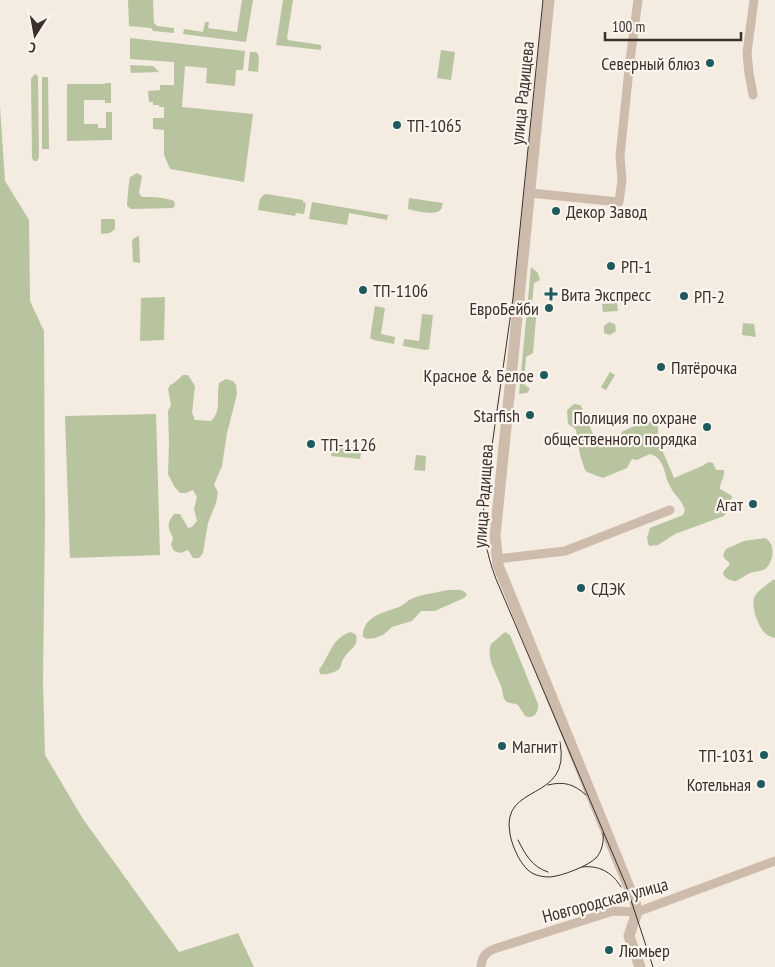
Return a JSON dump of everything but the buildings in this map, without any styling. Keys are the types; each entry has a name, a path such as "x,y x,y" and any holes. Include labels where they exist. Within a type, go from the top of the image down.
{"street":[{"name":"улица Радищева","path":"549,0 496,528 497,559 633,897 637,912"},
{"path":"530,193 619,202 622,180 620,156 638,0"},
{"path":"753,95 747,53 754,0"},
{"path":"497,559 565,551 670,510"},
{"name":"Новгородская улица","path":"481,967 483,956 494,948 613,911 637,912 775,861"},
{"path":"637,912 629,936 640,967"}],"green space":[{"path":"128,0 153,0 154,23 157,26 174,28 174,33 129,26"},
{"path":"242,0 253,0 246,42 183,34 184,29 203,32 205,22 209,22 208,28 237,32"},
{"path":"283,0 293,0 288,40 321,45 321,50 276,45"},
{"path":"130,38 245,51 243,70 236,70 235,86 206,83 207,68 185,66 182,107 253,114 244,182 170,169 164,155 164,130 153,129 153,118 164,118 164,107 153,105 153,102 149,102 148,91 160,90 160,85 174,85 174,62 130,59"},
{"path":"441,50 455,52 451,80 437,78"},
{"path":"250,52 258,54 258,72 248,71"},
{"path":"130,65 153,66 159,72 131,73"},
{"path":"35,74 38,77 39,157 37,161 34,161 32,158 31,79"},
{"path":"42,77 48,77 49,149 42,149"},
{"path":"111,83 111,103 105,103 105,100 84,100 84,124 98,124 98,128 106,128 106,112 112,112 112,140 67,141 67,84"},
{"path":"0,106 5,181 29,220 30,301 44,331 45,519 43,682 45,755 83,819 179,952 238,933 254,967 0,967"},
{"path":"137,173 142,176 139,193 142,197 174,201 175,205 173,208 131,209 127,206 130,177"},
{"path":"266,194 303,200 306,203 304,214 296,213 295,216 258,210 261,198"},
{"path":"409,198 443,203 442,208 436,212 429,213 408,209"},
{"path":"312,202 388,215 387,220 349,213 347,225 309,219"},
{"path":"101,219 114,219 115,229 110,233 101,234"},
{"path":"139,236 140,263 133,262 132,240"},
{"path":"531,267 538,273 540,280 534,283 531,314 536,318 533,353 526,357 524,384 530,389 527,393 519,394"},
{"path":"165,297 164,340 140,341 141,298"},
{"path":"617,303 618,311 603,312 602,304"},
{"path":"375,306 385,308 381,334 395,337 394,344 370,338"},
{"path":"422,314 433,315 429,349 403,346 404,339 419,341"},
{"path":"609,322 615,324 616,331 610,335 604,333 604,326"},
{"path":"743,323 754,324 756,337 742,335"},
{"path":"610,372 615,375 606,390 601,387"},
{"path":"183,375 188,375 195,386 192,413 195,420 211,421 214,417 218,408 219,383 226,379 233,381 236,385 237,394 227,433 222,466 214,485 218,492 216,503 208,523 203,553 199,558 193,558 188,550 181,553 174,551 171,545 173,538 169,526 174,514 180,514 188,528 192,527 197,521 194,509 197,497 193,490 180,493 168,474 168,411 171,405 168,389 170,385"},
{"path":"574,404 580,405 591,430 599,439 605,442 614,443 623,431 644,422 653,421 658,426 661,446 674,478 709,462 713,463 716,470 724,470 720,489 732,496 730,509 724,516 675,534 658,545 649,546 647,538 650,528 683,515 685,510 671,488 662,463 650,454 637,460 632,459 627,468 603,478 587,472 580,455 576,430 568,424 567,410"},
{"path":"156,414 160,555 70,558 65,416"},
{"path":"332,445 362,448 360,459 331,456"},
{"path":"416,455 426,456 425,471 414,470"},
{"path":"765,538 771,543 772,557 765,569 750,573 736,581 730,580 723,574 730,564 724,558 726,549 744,541"},
{"path":"775,580 775,638 767,635 762,630 753,604 756,594"},
{"path":"448,590 462,590 467,595 435,611 421,611 412,621 392,627 383,635 367,639 363,637 366,625 379,614 400,607 414,598"},
{"path":"351,632 356,635 357,639 353,648 343,659 340,668 333,673 320,674 319,670 333,646 345,634"},
{"path":"505,632 510,635 538,704 537,712 531,717 525,716 518,705 505,700 492,665 490,655 491,644"}],"tram line":[{"path":"543,0 513,298 484,502 484,531 487,550 496,579 626,885 653,967"},
{"path":"560,742 561,762 556,775 547,784 515,806 510,817 510,834 518,856 524,866 534,874 548,877 561,875 581,867 596,858 602,846 603,833"},
{"path":"548,785 568,784 586,795"},
{"path":"518,840 533,863 548,872"},
{"path":"582,867 599,868 614,877 621,887"}],"place":[{"name":"Северный блюз","path":"710,63"},
{"name":"ТП-1065","path":"397,125"},
{"name":"Декор Завод","path":"556,211"},
{"name":"РП-1","path":"611,266"},
{"name":"ТП-1106","path":"363,290"},
{"name":"Вита Экспресс","path":"551,294"},
{"name":"РП-2","path":"684,296"},
{"name":"ЕвроБейби","path":"549,308"},
{"name":"Пятёрочка","path":"661,367"},
{"name":"Красное & Белое","path":"544,375"},
{"name":"Starfish","path":"530,415"},
{"name":"Полиция по охране общественного порядка","path":"707,427"},
{"name":"ТП-1126","path":"311,444"},
{"name":"Агат","path":"753,504"},
{"name":"СДЭК","path":"581,588"},
{"name":"Магнит","path":"502,746"},
{"name":"ТП-1031","path":"764,755"},
{"name":"Котельная","path":"761,784"},
{"name":"Люмьер","path":"609,950"}]}
